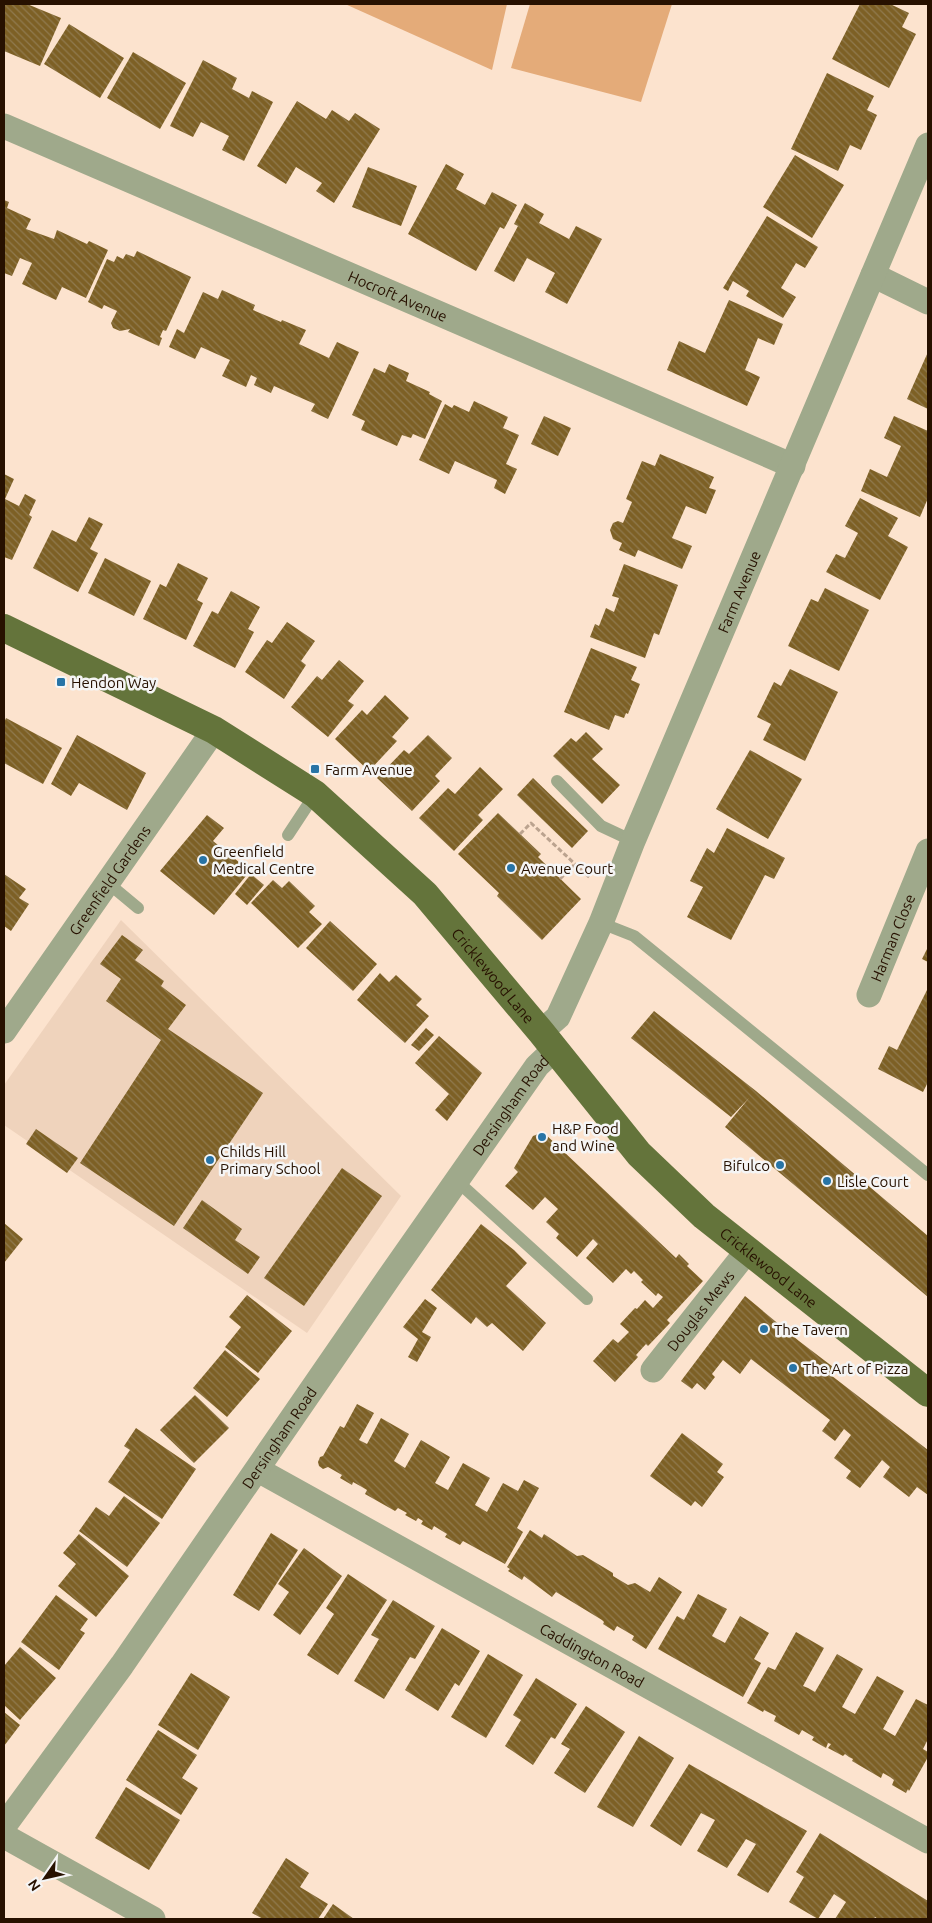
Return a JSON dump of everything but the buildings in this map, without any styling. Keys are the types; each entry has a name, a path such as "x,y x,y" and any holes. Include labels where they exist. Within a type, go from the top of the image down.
{"main road":[{"name":"Cricklewood Lane","path":"4,628 214,730 315,794 425,894 548,1040 638,1154 653,1169 704,1216 928,1393"}],"street":[{"name":"Hocroft Avenue","path":"4,126 793,466"},
{"name":"Farm Avenue","path":"548,1040 600,923 928,145"},
{"path":"873,275 928,302"},
{"name":"Greenfield Gardens","path":"4,1031 214,730"},
{"name":"Harman Close","path":"869,995 928,851"},
{"name":"Dersingham Road","path":"4,1826 122,1666 392,1273 539,1064 548,1040"},
{"name":"Douglas Mews","path":"653,1370 748,1250"},
{"name":"Caddington Road","path":"258,1470 928,1841"},
{"path":"4,1836 153,1919"}],"lane":[{"path":"557,781 600,826 633,841"},
{"path":"288,835 315,794"},
{"path":"108,883 138,908"},
{"path":"600,923 634,936 928,1175"},
{"path":"458,1181 587,1299"}],"path":[{"path":"520,834 531,823 611,896"},
{"path":"560,879 574,864"}],"shaded area":[{"path":"345,4 507,4 492,70"},
{"path":"530,4 672,4 641,102 511,68"},
{"name":"Childs Hill Primary School","path":"121,920 401,1196 307,1333 4,1125 4,1085"}],"place":[{"name":"Hendon Way","path":"61,682"},
{"name":"Farm Avenue","path":"315,769"},
{"name":"Greenfield Medical Centre","path":"203,860"},
{"name":"Avenue Court","path":"511,868"},
{"name":"H&P Food and Wine","path":"542,1137"},
{"name":"Childs Hill Primary School","path":"210,1160"},
{"name":"Bifulco","path":"780,1165"},
{"name":"Lisle Court","path":"827,1181"},
{"name":"The Tavern","path":"764,1329"},
{"name":"The Art of Pizza","path":"793,1368"}]}
